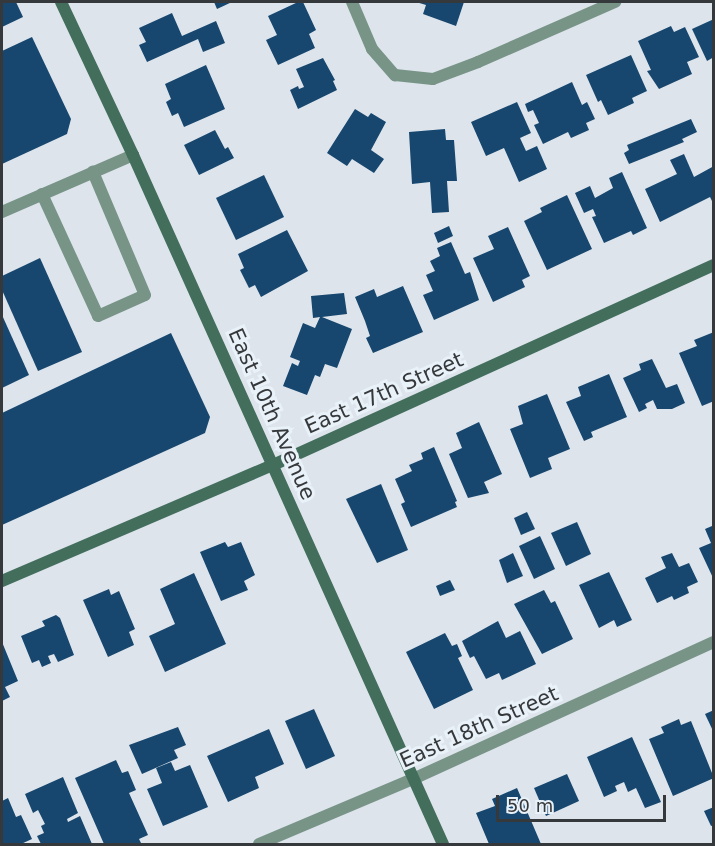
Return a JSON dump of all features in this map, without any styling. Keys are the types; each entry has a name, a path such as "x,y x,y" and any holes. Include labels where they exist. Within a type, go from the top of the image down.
{"street":[{"name":"East 10th Avenue","path":"61,2 133,154 443,844"},
{"path":"352,2 372,49 395,75 433,79 478,62 615,2"},
{"path":"2,212 133,154"},
{"path":"42,194 98,316 145,295 93,172"},
{"name":"East 17th Street","path":"2,581 273,465 714,265"},
{"name":"East 18th Street","path":"259,844 413,778 714,642"}],"building":[{"path":"2,2 16,2 23,17 2,27"},
{"path":"214,2 232,2 217,9"},
{"path":"298,2 303,2 316,30 309,34 315,48 278,65 266,40 277,35 268,16"},
{"path":"416,2 464,2 456,26 423,14 426,5"},
{"path":"172,13 182,36 216,21 225,43 203,52 198,39 147,62 139,45 146,42 139,28"},
{"path":"714,19 714,57 707,61 692,29"},
{"path":"671,26 674,32 685,27 699,57 687,62 692,74 659,89 647,71 651,70 638,41"},
{"path":"32,37 71,119 67,134 2,164 2,51"},
{"path":"631,55 647,91 632,98 634,103 608,115 601,100 598,102 586,75"},
{"path":"323,58 335,80 333,81 337,90 298,109 290,90 298,86 299,89 304,87 296,69"},
{"path":"206,65 225,109 184,127 178,113 172,116 166,102 171,99 165,84"},
{"path":"572,82 582,105 587,102 595,119 586,123 589,130 571,138 568,132 543,144 534,125 539,123 533,110 528,112 525,104"},
{"path":"517,102 531,133 520,138 526,151 537,146 547,169 519,182 504,148 486,156 471,122"},
{"path":"355,109 368,117 371,113 386,122 371,150 384,159 374,173 352,159 347,166 327,153"},
{"path":"691,119 697,132 682,139 684,142 629,164 624,153 629,150 627,145"},
{"path":"445,129 446,140 454,140 457,181 447,181 449,212 432,213 430,182 412,184 409,132"},
{"path":"215,130 225,149 228,147 234,158 199,175 184,145"},
{"path":"684,154 694,177 714,166 714,205 710,197 660,222 645,189 677,174 670,160"},
{"path":"622,172 647,228 633,235 631,231 604,243 592,217 596,216 593,209 584,213 575,193 590,186 595,198 613,188 609,178"},
{"path":"264,175 284,217 236,240 216,198"},
{"path":"567,195 592,249 547,270 524,221 542,212 540,208"},
{"path":"449,226 453,236 438,243 434,233"},
{"path":"508,227 530,276 522,280 525,287 493,302 473,258 494,249 488,236"},
{"path":"287,230 308,271 261,297 255,285 249,288 240,270 244,268 238,254"},
{"path":"451,242 465,274 470,272 479,300 434,320 423,295 433,291 426,275 435,271 430,261 440,256 437,248"},
{"path":"40,258 82,352 38,371 2,290 2,276"},
{"path":"403,286 423,332 373,353 366,338 370,336 355,297 374,289 377,297"},
{"path":"344,293 347,314 322,317 352,329 337,368 325,364 320,377 315,375 307,395 283,386 292,363 298,366 300,361 290,357 303,323 315,328 320,317 313,318 311,296"},
{"path":"2,315 29,375 2,388"},
{"path":"714,332 714,401 702,406 679,353 697,346 694,340"},
{"path":"171,333 210,417 205,433 2,525 2,413"},
{"path":"652,359 666,388 677,384 685,403 672,409 657,409 653,400 645,404 647,408 639,412 623,378 641,370 639,364"},
{"path":"609,374 627,417 591,432 593,437 584,441 566,402 581,396 578,387"},
{"path":"547,394 570,449 548,458 552,469 530,478 510,429 523,424 518,406"},
{"path":"479,422 502,474 484,482 489,493 468,498 449,454 462,448 456,433"},
{"path":"434,447 457,501 455,502 457,507 411,527 401,504 405,502 395,479 412,471 409,465 423,459 421,453"},
{"path":"381,484 408,550 377,563 346,499"},
{"path":"527,512 535,529 521,535 514,518"},
{"path":"577,522 591,554 566,566 551,533"},
{"path":"712,526 714,530 714,580 699,548 711,543 705,529"},
{"path":"540,536 555,569 534,579 519,546"},
{"path":"225,542 228,547 241,542 255,575 244,581 248,590 221,601 200,552"},
{"path":"513,553 523,576 507,583 499,560"},
{"path":"672,553 679,567 689,563 698,582 687,587 689,593 674,600 672,596 657,603 645,578 666,568 661,557"},
{"path":"609,572 632,620 617,627 614,620 599,628 579,585"},
{"path":"194,573 226,644 165,672 149,636 175,624 160,589"},
{"path":"450,580 455,590 440,596 436,586"},
{"path":"109,589 111,595 119,591 135,629 129,632 134,645 108,657 83,600"},
{"path":"544,590 551,603 555,601 573,639 542,654 514,604"},
{"path":"56,615 60,618 74,655 58,662 54,654 48,656 51,663 42,667 39,660 32,663 21,636 45,626 42,621"},
{"path":"498,621 506,638 520,631 536,664 502,680 499,673 486,679 474,656 470,658 462,641"},
{"path":"445,633 452,646 457,644 462,656 458,658 473,690 434,709 406,652"},
{"path":"2,642 18,681 5,687 10,697 2,701"},
{"path":"314,709 335,756 306,769 285,721"},
{"path":"714,710 714,733 705,714"},
{"path":"679,719 681,725 691,721 714,778 673,796 649,739 664,733 661,727"},
{"path":"178,727 186,745 174,750 178,758 142,774 129,745"},
{"path":"269,729 284,764 255,777 259,788 228,802 207,756"},
{"path":"632,737 661,802 645,808 636,788 628,792 624,782 615,786 617,791 604,797 587,757"},
{"path":"116,760 122,773 128,771 136,790 129,793 148,835 139,839 141,843 104,844 75,778"},
{"path":"171,762 175,771 190,765 208,807 163,826 147,789 162,783 156,768"},
{"path":"567,774 579,801 546,816 534,788"},
{"path":"63,777 78,813 67,819 68,822 80,816 92,844 41,844 37,836 44,833 41,826 45,824 38,810 33,813 25,794"},
{"path":"517,788 541,844 489,844 476,813 495,806 492,799"},
{"path":"8,798 16,817 21,815 32,839 21,844 2,844 2,801"},
{"path":"714,807 714,825 711,826 704,811"}]}
